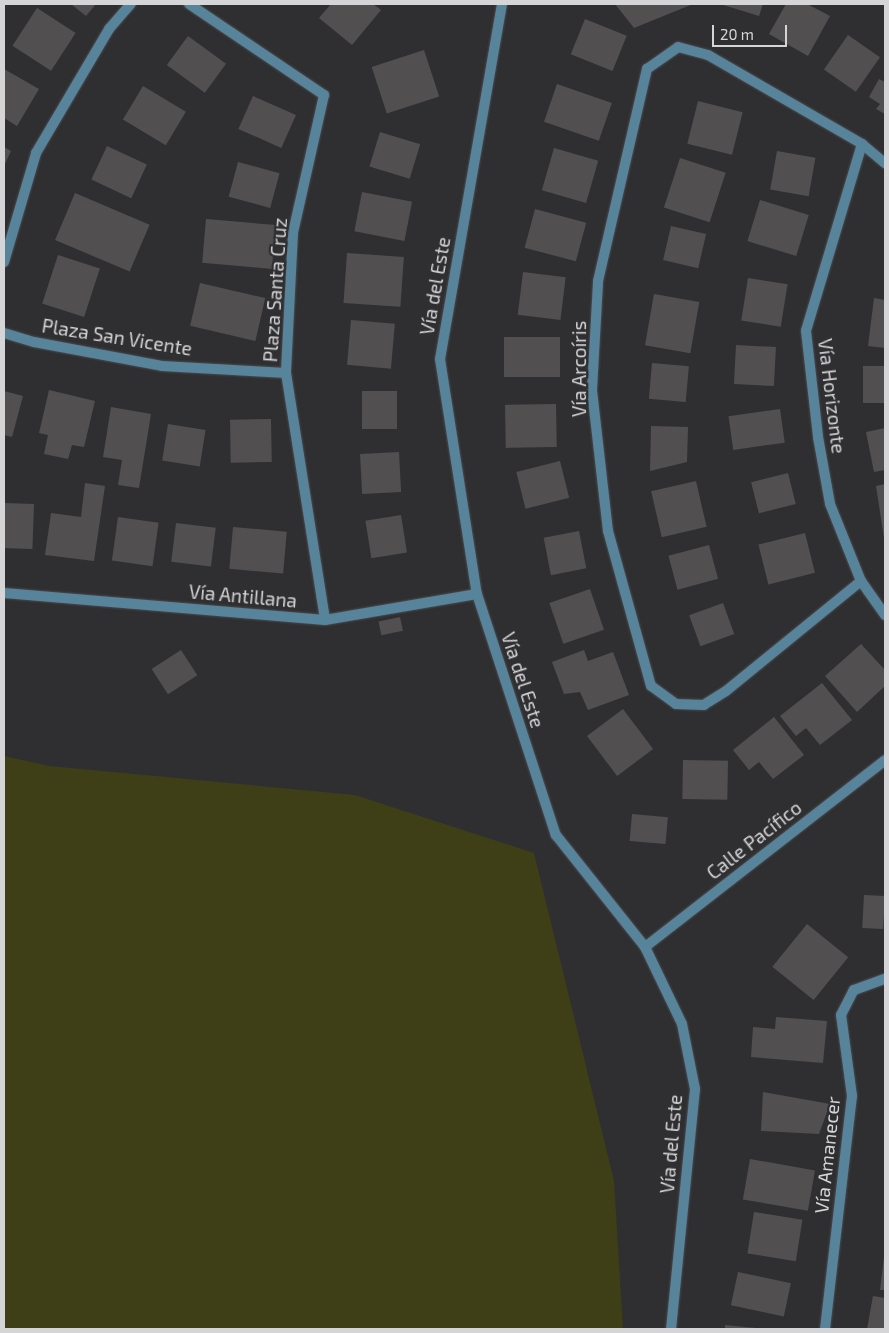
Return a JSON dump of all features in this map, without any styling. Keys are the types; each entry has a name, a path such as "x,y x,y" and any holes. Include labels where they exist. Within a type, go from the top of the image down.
{"street":[{"path":"4,262 36,153 109,29 131,4"},
{"name":"Plaza Santa Cruz","path":"190,4 324,95 293,233 286,373 325,620"},
{"name":"Vía del Este","path":"502,4 440,359 477,594 556,835 645,947 682,1024 695,1089 671,1329"},
{"name":"Vía Arcoíris","path":"861,582 726,691 704,705 676,704 651,686 608,531 592,390 598,281 648,69 678,47 708,55 862,144 885,163"},
{"name":"Vía Horizonte","path":"862,144 806,331 818,437 830,504 861,582 885,616"},
{"name":"Plaza San Vicente","path":"4,333 34,342 162,366 286,373"},
{"name":"Vía Antillana","path":"4,593 325,620 477,594"},
{"name":"Calle Pacífico","path":"645,947 885,760"},
{"name":"Vía Amanecer","path":"825,1329 852,1096 841,1015 854,990 885,979"}],"shaded area":[{"path":"4,756 49,766 355,795 534,853 614,1181 623,1329 4,1329"}],"building":[{"path":"71,4 96,4 86,16"},
{"path":"331,4 373,4 381,10 352,45 319,18"},
{"path":"615,4 693,4 634,28"},
{"path":"720,4 763,4 759,16"},
{"path":"786,4 807,4 830,16 808,56 769,34"},
{"path":"37,8 76,33 51,71 12,46"},
{"path":"585,19 627,36 612,71 571,54"},
{"path":"848,35 880,57 856,92 824,69"},
{"path":"188,36 226,64 205,93 167,65"},
{"path":"424,50 439,97 387,114 372,67"},
{"path":"4,69 39,89 17,126 4,118"},
{"path":"879,79 885,82 885,114 876,109 880,104 869,97"},
{"path":"557,84 612,103 599,141 544,122"},
{"path":"143,86 186,112 166,145 123,119"},
{"path":"253,96 296,115 281,148 238,129"},
{"path":"698,101 743,112 732,155 687,144"},
{"path":"380,132 420,144 410,179 369,166"},
{"path":"107,146 147,165 131,198 91,180"},
{"path":"4,147 11,151 4,166"},
{"path":"554,148 598,161 586,203 542,190"},
{"path":"777,151 815,158 809,196 770,189"},
{"path":"680,158 726,173 710,222 664,207"},
{"path":"238,162 280,173 270,208 229,197"},
{"path":"362,192 412,202 404,241 354,231"},
{"path":"75,193 150,225 130,272 55,240"},
{"path":"760,200 809,215 796,256 747,241"},
{"path":"535,209 586,223 576,261 525,248"},
{"path":"206,219 276,225 272,269 202,263"},
{"path":"671,226 706,234 698,268 663,260"},
{"path":"347,253 404,257 400,307 344,303"},
{"path":"58,255 100,269 84,317 42,304"},
{"path":"523,272 566,277 560,320 518,315"},
{"path":"748,278 788,284 781,327 741,320"},
{"path":"200,283 265,298 255,341 190,326"},
{"path":"654,294 699,302 690,353 645,345"},
{"path":"874,298 885,300 885,348 868,346"},
{"path":"351,320 395,324 391,369 347,365"},
{"path":"504,337 560,337 560,377 504,377"},
{"path":"736,345 776,347 774,386 734,384"},
{"path":"652,363 689,366 686,402 649,399"},
{"path":"863,366 885,366 885,403 863,403"},
{"path":"49,390 95,401 84,447 72,445 68,459 44,454 48,435 39,433"},
{"path":"4,391 23,396 12,437 4,435"},
{"path":"362,391 397,391 397,429 362,429"},
{"path":"556,404 557,447 506,448 505,405"},
{"path":"111,407 151,414 139,488 118,485 122,460 103,457"},
{"path":"780,409 785,443 733,450 729,416"},
{"path":"271,419 272,462 231,463 230,420"},
{"path":"168,424 206,430 200,466 162,461"},
{"path":"651,426 688,427 687,462 650,471"},
{"path":"885,428 885,470 874,472 866,432"},
{"path":"399,452 401,492 362,494 360,454"},
{"path":"560,461 569,498 526,509 516,472"},
{"path":"788,473 796,504 759,513 751,482"},
{"path":"696,481 707,527 662,537 651,491"},
{"path":"85,483 105,486 94,561 45,555 51,513 81,517"},
{"path":"885,484 885,538 884,538 876,486"},
{"path":"4,503 34,504 32,549 4,548"},
{"path":"401,515 407,553 371,558 365,521"},
{"path":"118,517 159,523 152,566 112,561"},
{"path":"176,523 216,528 211,567 171,562"},
{"path":"233,527 287,532 283,574 229,569"},
{"path":"579,531 586,568 551,575 544,538"},
{"path":"805,533 815,573 768,584 758,545"},
{"path":"709,545 718,579 677,590 668,556"},
{"path":"590,589 604,630 563,644 549,603"},
{"path":"723,603 734,634 700,646 689,615"},
{"path":"400,617 403,631 381,635 378,622"},
{"path":"861,644 885,670 885,686 857,712 825,676"},
{"path":"181,650 197,675 168,694 152,669"},
{"path":"584,650 588,661 613,652 629,695 588,710 580,692 564,694 552,662"},
{"path":"822,683 852,720 820,745 806,728 796,736 780,716"},
{"path":"623,709 653,749 617,776 587,736"},
{"path":"774,717 804,755 773,779 759,762 749,770 733,750"},
{"path":"683,760 728,761 727,800 682,799"},
{"path":"632,814 668,817 666,844 630,841"},
{"path":"864,895 885,896 883,929 862,928"},
{"path":"807,924 848,957 814,1000 772,967"},
{"path":"776,1017 827,1021 823,1063 751,1057 753,1027 775,1029"},
{"path":"763,1092 830,1104 819,1134 761,1131"},
{"path":"750,1159 815,1170 808,1211 743,1199"},
{"path":"754,1212 802,1220 796,1261 747,1253"},
{"path":"884,1257 885,1290 880,1290"},
{"path":"738,1272 791,1283 784,1316 731,1305"},
{"path":"873,1296 885,1298 885,1329 867,1329"},
{"path":"725,1325 756,1328 756,1329 725,1329"}]}
